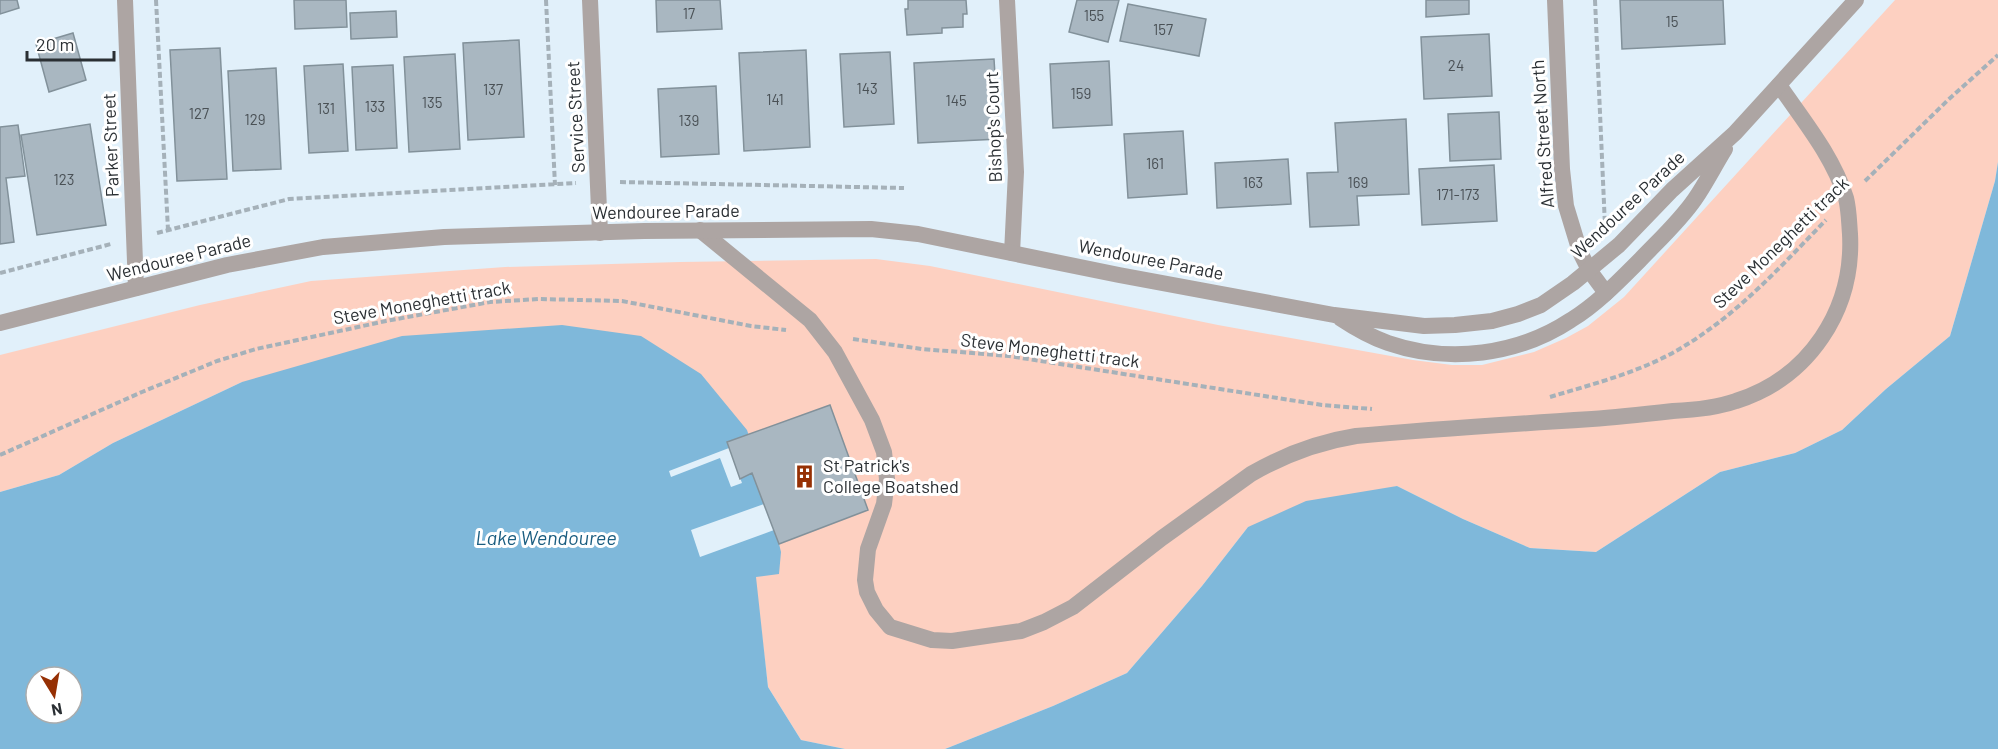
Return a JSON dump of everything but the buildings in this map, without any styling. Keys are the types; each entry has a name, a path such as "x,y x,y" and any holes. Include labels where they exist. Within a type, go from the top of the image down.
{"street":[{"name":"Parker Street","path":"125,0 136,288"},
{"name":"Service Street","path":"590,0 600,233"},
{"name":"Bishop's Court","path":"1007,0 1016,172 1012,253"},
{"name":"Alfred Street North","path":"1555,0 1562,169 1566,206 1576,242 1589,270 1606,293"},
{"name":"Wendouree Parade","path":"0,323 227,265 323,247 444,237 700,230 893,230 1334,315 1424,326 1455,326 1492,321 1541,305 1606,257 1672,190 1735,133 1856,0"},
{"path":"700,230 810,320 823,335 855,385 873,420 887,466 886,494 868,549 866,586 870,599 882,620 890,627 932,640 972,639 1021,631 1073,607 1162,538 1251,474 1285,455 1304,448 1356,436 1694,410 1734,402 1765,390 1791,372 1810,353 1833,321 1850,268 1850,224 1846,199 1830,162 1779,85"},
{"name":"Wendouree Parade","path":"1334,315 1360,331 1390,344 1423,351 1474,354 1507,349 1536,339 1570,321 1606,293 1650,249 1694,201 1735,133"}],"path":[{"path":"156,0 168,230"},
{"path":"546,0 555,185"},
{"path":"1595,0 1606,257"},
{"name":"Steve Moneghetti track","path":"1549,397 1601,382 1652,363 1686,346 1730,314 1948,100 1998,56"},
{"path":"0,273 289,199 599,181 904,188"},
{"name":"Steve Moneghetti track","path":"0,455 142,392 226,358 255,349 490,302 539,299 622,301 751,326 922,349 1020,358 1322,405 1382,410"}],"shaded area":[{"path":"1895,0 1998,0 1998,162 1995,181 1950,336 1886,389 1842,430 1795,453 1720,472 1596,552 1530,548 1463,519 1397,486 1248,527 1202,586 1127,673 1053,706 945,749 845,749 801,740 768,687 755,576 242,382 113,443 59,475 0,492 0,355 200,305 311,281 505,267 876,259 930,266 1218,325 1413,360 1452,365 1482,365 1534,352 1588,326 1624,297"}],"water":[{"path":"1998,162 1998,749 945,749 1053,706 1127,673 1202,586 1248,527 1306,501 1397,486 1463,519 1530,548 1596,552 1720,472 1795,453 1842,430 1886,389 1950,336 1995,181"},
{"name":"Lake Wendouree","path":"562,325 641,336 701,374 747,430 764,481 781,552 779,574 756,577 768,687 801,740 845,749 0,749 0,492 59,475 113,443 242,382 402,336"}],"pier":[{"path":"729,448 742,483 731,487 720,458 671,477 669,471"},
{"path":"764,504 774,530 700,557 691,530"}],"place":[{"name":"St Patrick's College Boatshed","path":"805,476"}]}
